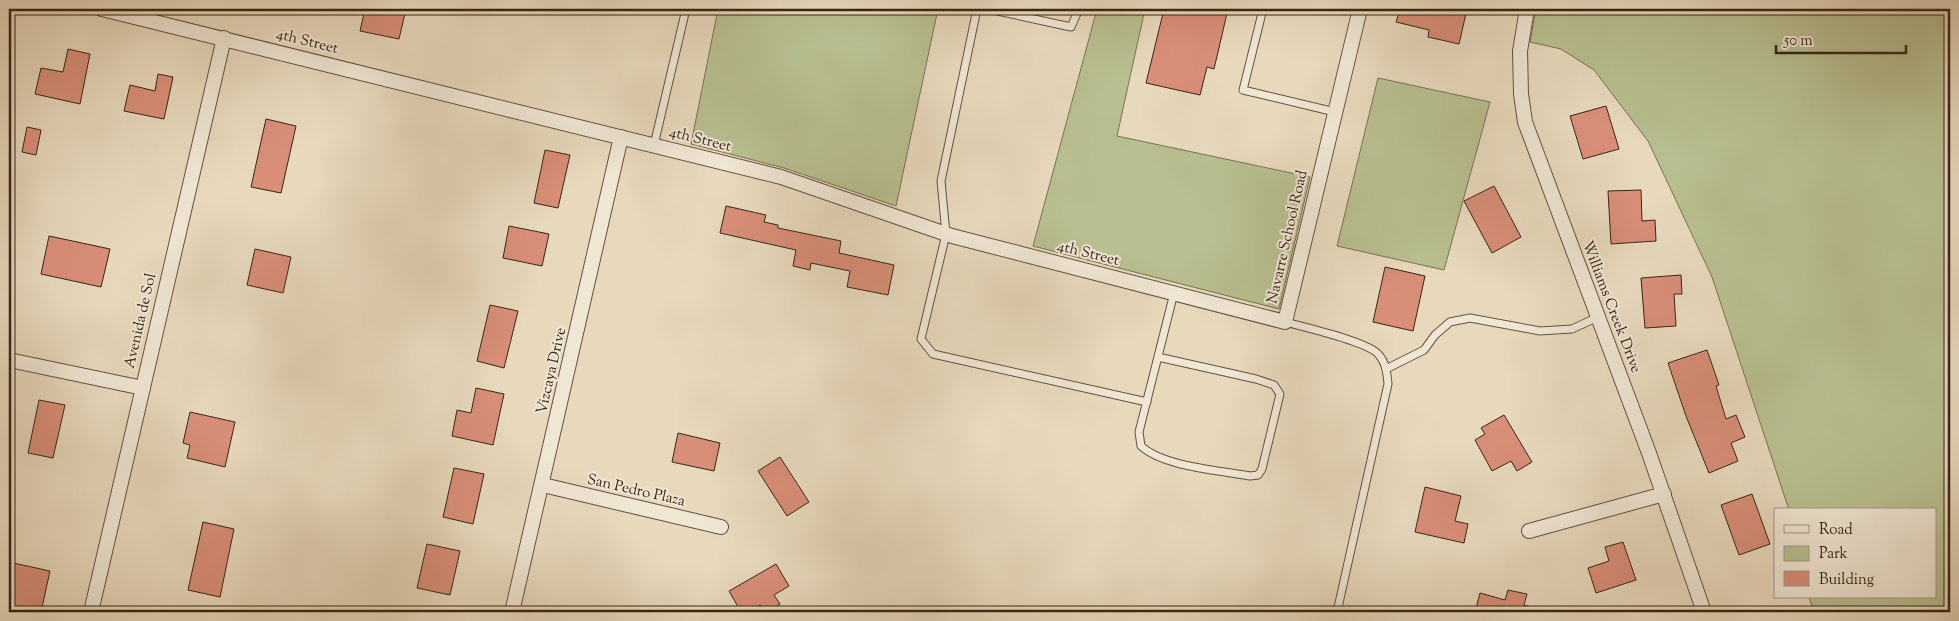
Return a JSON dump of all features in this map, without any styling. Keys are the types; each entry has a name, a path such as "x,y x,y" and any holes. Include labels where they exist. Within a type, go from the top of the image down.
{"street":[{"name":"4th Street","path":"102,9 781,177 946,234 1285,322"},
{"name":"Navarre School Road","path":"1285,322 1360,9"},
{"name":"Williams Creek Drive","path":"1527,9 1520,51 1521,94 1525,122 1664,494 1704,612"},
{"name":"Avenida de Sol","path":"91,612 224,38"},
{"name":"Vizcaya Drive","path":"512,612 543,485 621,137"},
{"path":"9,360 142,388"},
{"name":"San Pedro Plaza","path":"543,485 722,527"},
{"path":"1530,531 1664,494"}],"lane":[{"path":"654,145 686,9"},
{"path":"977,9 941,181 946,234 921,339 933,354 1147,402"},
{"path":"988,9 1071,27 1080,9"},
{"path":"1263,9 1243,90 1335,112"},
{"path":"1158,358 1256,379 1274,385 1278,389 1280,394 1262,469 1258,474 1250,476 1173,461 1149,453 1141,446 1139,432 1174,292"},
{"path":"1337,612 1388,384 1386,368 1424,350 1435,335 1450,322 1470,318 1540,331 1572,329 1598,317"},
{"name":"Navarre School Road","path":"1285,322 1360,343 1378,353 1386,368"}],"green space":[{"path":"718,9 938,9 896,206 784,168 691,144"},
{"path":"1097,9 1145,9 1117,136 1310,177 1279,309 1033,246"},
{"path":"1536,9 1950,9 1950,612 1814,612 1809,598 1936,598 1936,508 1788,508 1712,277 1648,141 1594,70 1561,49 1530,42"},
{"path":"1378,78 1490,102 1444,270 1337,246"}],"building":[{"path":"365,9 406,9 399,39 360,31"},
{"path":"1164,9 1228,9 1214,69 1207,67 1200,95 1146,83"},
{"path":"1400,9 1467,9 1459,44 1428,37 1429,30 1396,22"},
{"path":"68,49 90,54 80,104 35,94 41,68 63,72"},
{"path":"158,74 173,77 164,119 124,111 130,85 155,91"},
{"path":"1606,106 1619,149 1583,159 1570,116"},
{"path":"266,119 296,126 281,193 251,187"},
{"path":"27,127 41,130 36,155 22,152"},
{"path":"545,150 570,155 558,208 534,203"},
{"path":"1494,186 1521,237 1492,253 1464,201"},
{"path":"1641,190 1642,221 1655,220 1656,241 1611,244 1608,191"},
{"path":"726,206 766,215 764,222 778,225 778,228 841,241 839,253 894,265 888,295 847,287 850,271 811,263 810,270 793,266 796,250 720,233"},
{"path":"509,226 549,234 542,266 503,258"},
{"path":"49,236 110,249 101,287 41,274"},
{"path":"255,249 291,257 283,293 247,285"},
{"path":"1385,267 1425,276 1413,331 1373,322"},
{"path":"1681,275 1682,294 1674,294 1676,326 1645,328 1641,278"},
{"path":"490,305 518,311 504,368 477,361"},
{"path":"1707,350 1719,385 1716,386 1726,419 1736,415 1745,437 1731,443 1738,461 1709,473 1686,416 1668,363"},
{"path":"476,388 504,394 493,445 452,436 457,410 471,413"},
{"path":"39,400 65,405 53,458 28,453"},
{"path":"190,412 235,422 225,467 187,458 190,445 183,443"},
{"path":"1504,415 1532,462 1517,471 1511,461 1492,471 1475,440 1485,434 1481,428"},
{"path":"678,433 720,443 714,471 672,462"},
{"path":"780,457 809,502 787,516 758,471"},
{"path":"454,468 484,474 473,524 443,517"},
{"path":"1425,487 1461,496 1455,521 1468,524 1464,543 1415,532"},
{"path":"1752,494 1770,544 1739,555 1721,505"},
{"path":"203,522 234,529 220,597 188,590"},
{"path":"1623,542 1636,580 1596,593 1588,568 1609,561 1605,547"},
{"path":"427,544 460,551 450,595 417,588"},
{"path":"13,563 50,571 41,612 9,605 9,581"},
{"path":"776,564 789,586 774,595 780,604 767,612 764,612 760,605 749,612 741,612 729,591"},
{"path":"1508,590 1527,594 1524,605 1534,608 1534,612 1475,612 1480,593 1505,600"}]}
